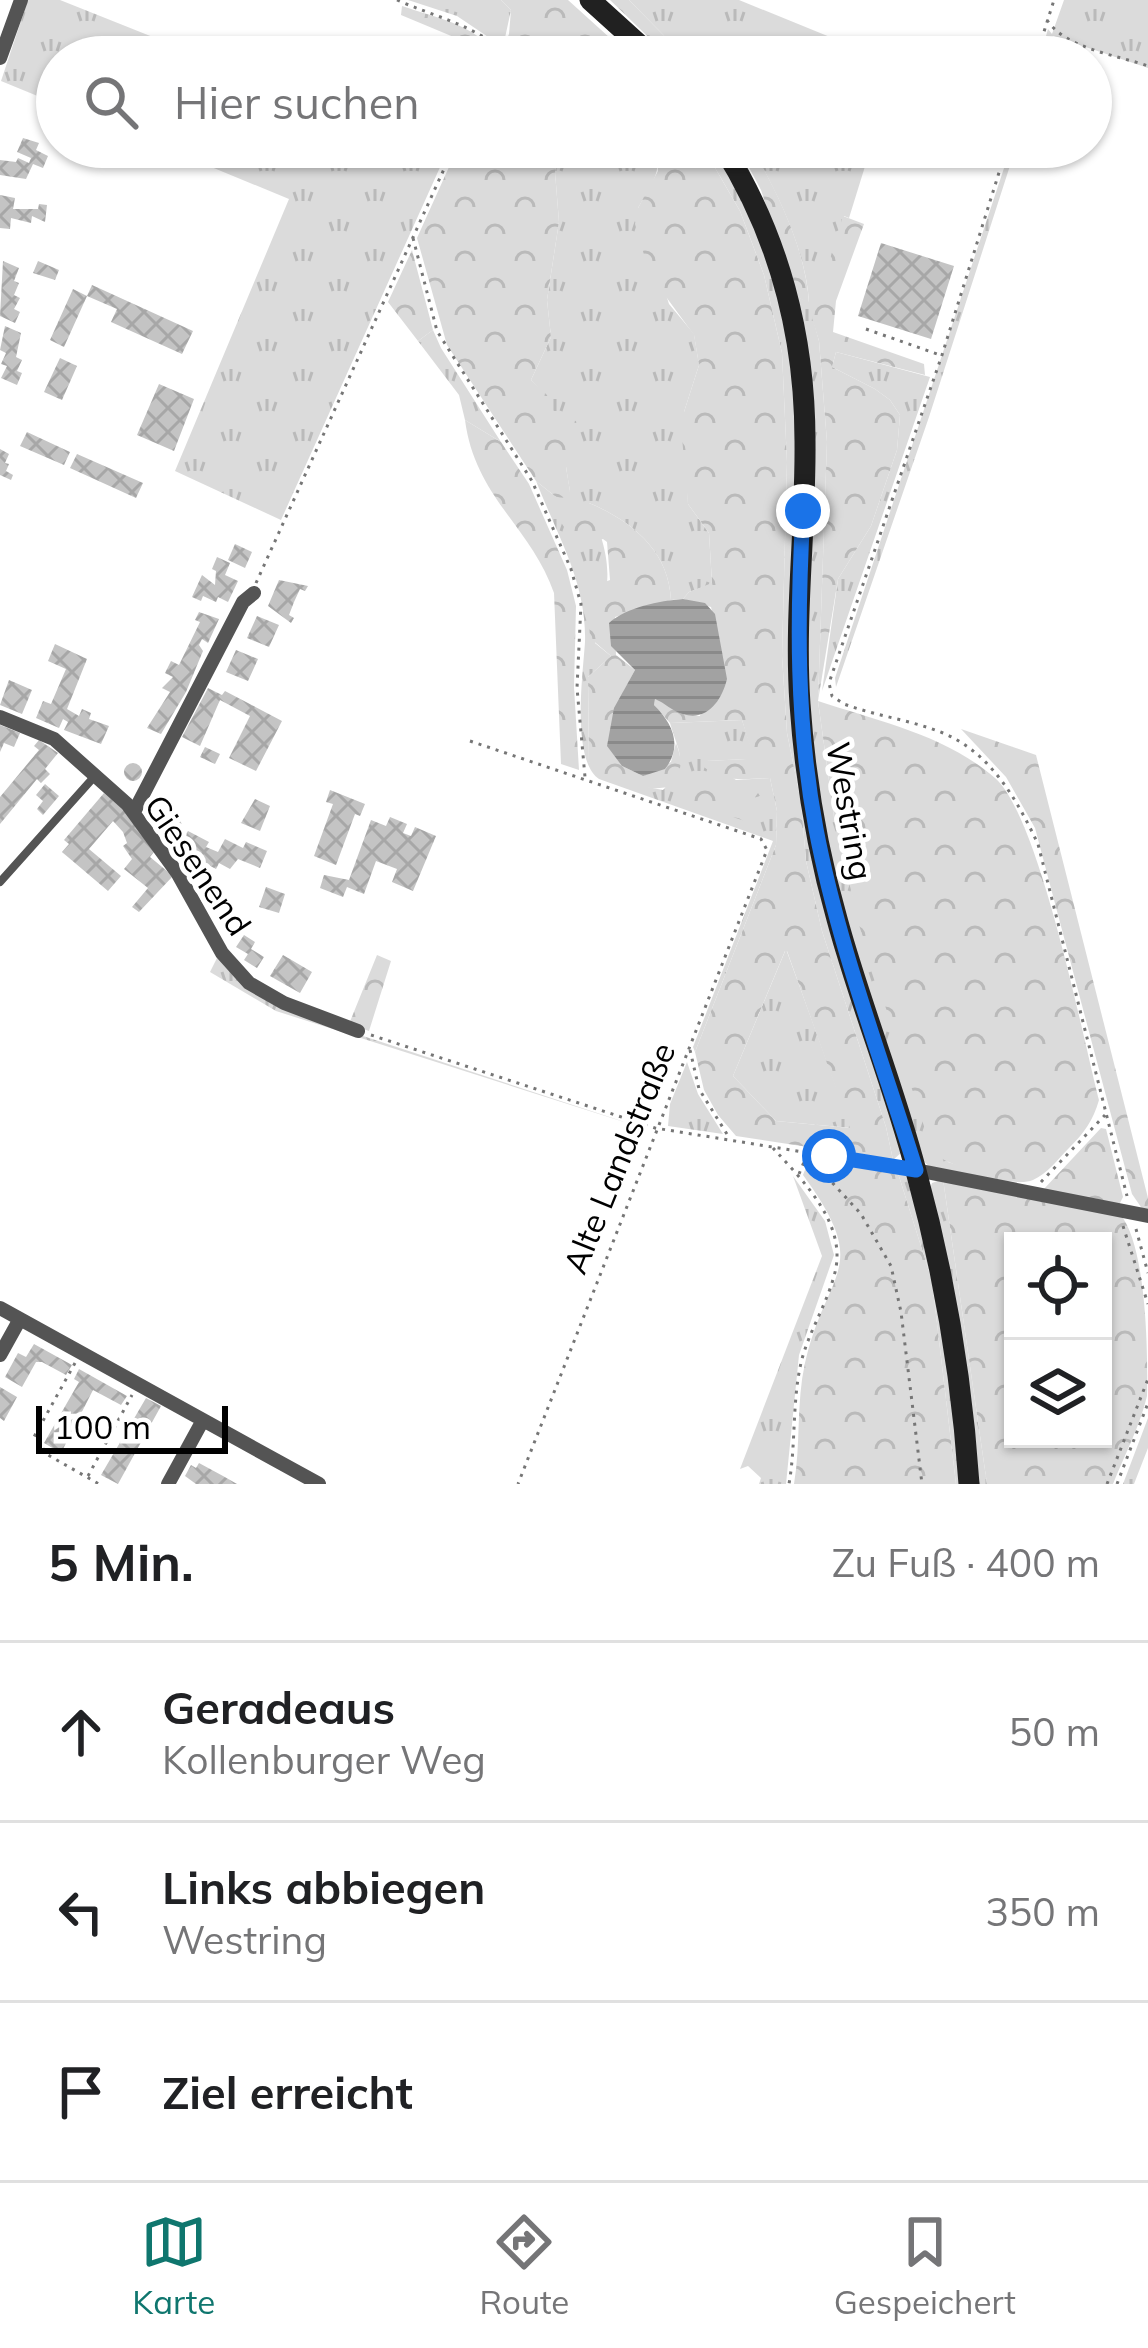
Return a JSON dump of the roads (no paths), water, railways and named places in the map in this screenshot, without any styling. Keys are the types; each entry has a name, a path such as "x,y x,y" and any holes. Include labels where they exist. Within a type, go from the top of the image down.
{"main road":[{"path":"590,0 630,36"},
{"name":"Westring","path":"734,168 767,235 794,324 806,442 799,664 810,795 838,923 916,1170 955,1353 970,1484"}],"street":[{"path":"0,58 21,0"},
{"path":"134,812 243,602 254,593"},
{"name":"Giesenend","path":"0,717 54,739 134,812 178,874 222,953 249,983 284,1003 358,1031"},
{"path":"916,1170 1126,1216 1148,1216"},
{"path":"0,1308 320,1484"},
{"path":"0,1354 20,1318"},
{"path":"168,1484 203,1420"}],"lane":[{"path":"0,882 95,776"}]}
